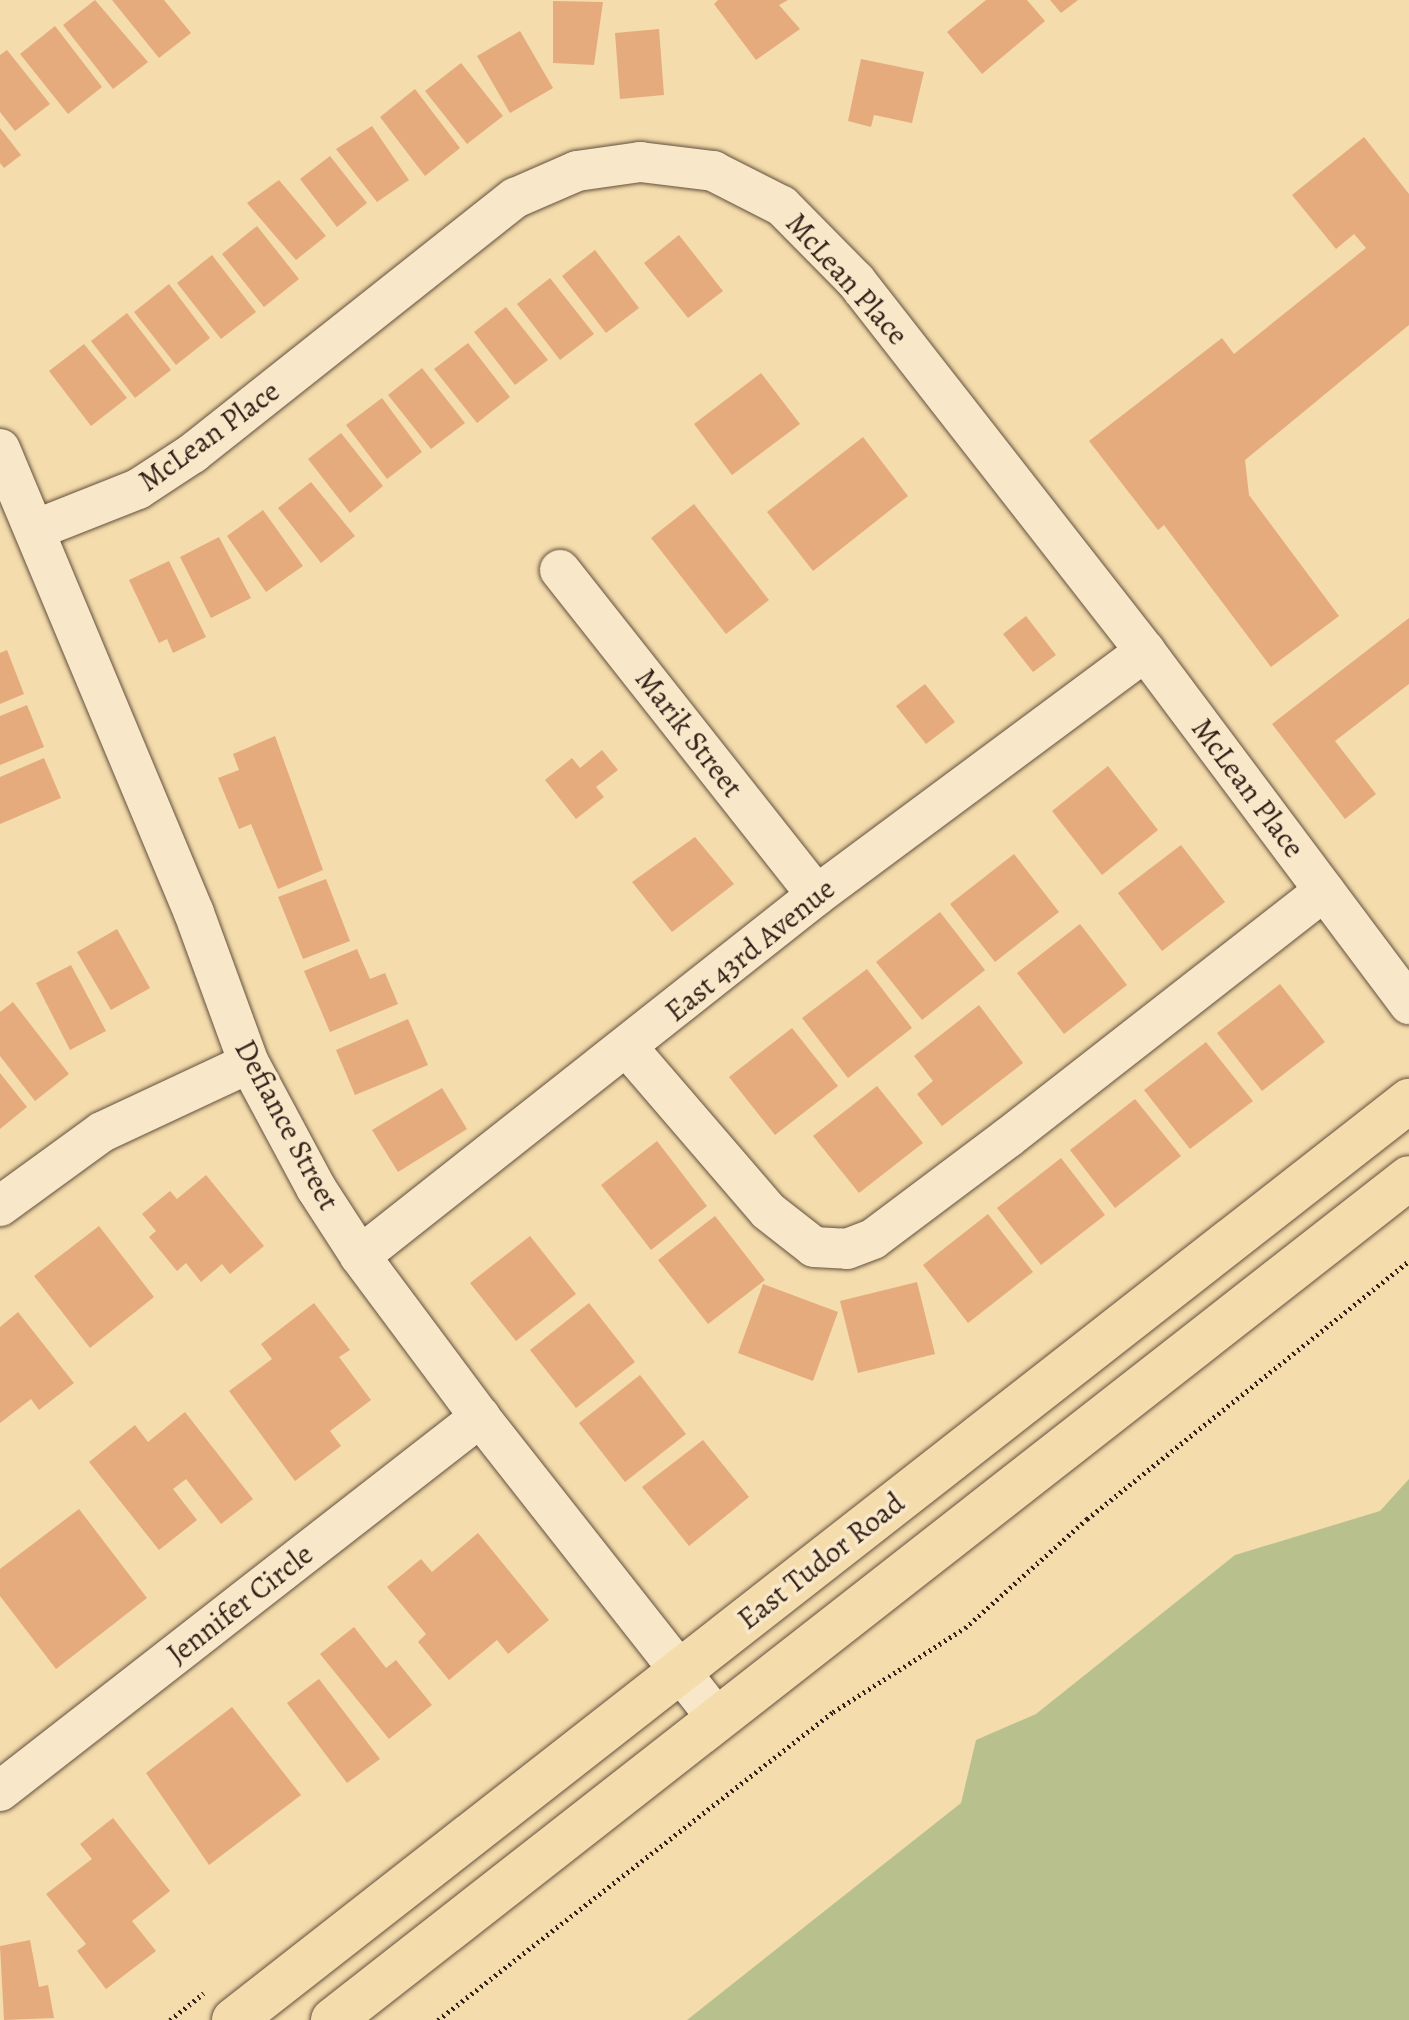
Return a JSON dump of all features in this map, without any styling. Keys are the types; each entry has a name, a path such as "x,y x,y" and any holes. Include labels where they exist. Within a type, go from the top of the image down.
{"main road":[{"name":"East Tudor Road","path":"234,2020 1409,1101"},
{"name":"East Tudor Road","path":"333,2020 1409,1178"}],"street":[{"name":"McLean Place","path":"37,529 138,489 193,453 515,198 577,171 654,164 713,171 782,206 856,281 1145,651 1409,1004"},
{"name":"Defiance Street","path":"0,449 37,529 194,913 249,1063 316,1188 360,1256 480,1417 718,1719"},
{"name":"Marik Street","path":"560,570 817,895"},
{"name":"East 43rd Avenue","path":"360,1256 817,895 1145,651"},
{"path":"627,1047 768,1211 814,1247 847,1249 873,1239 960,1174 1324,891"},
{"path":"0,1206 102,1132 249,1063"},
{"name":"Jennifer Circle","path":"0,1791 480,1417"}],"path":[{"path":"438,2020 833,1712 965,1628 1087,1519 1409,1261"}],"green space":[{"path":"1409,1479 1409,2020 687,2020 961,1803 976,1740 1036,1714 1235,1555 1380,1511"}],"building":[{"path":"95,0 148,62 113,89 63,25"},
{"path":"112,0 164,0 191,33 159,58"},
{"path":"718,0 788,0 779,5 800,29 756,60 714,4"},
{"path":"986,0 1027,0 1045,21 982,74 947,32"},
{"path":"1050,0 1078,0 1061,13"},
{"path":"553,1 603,2 594,65 553,63"},
{"path":"55,26 102,87 68,114 20,54"},
{"path":"659,29 664,95 620,99 615,33"},
{"path":"520,31 553,88 510,113 477,56"},
{"path":"7,50 50,104 15,131 0,112 0,55"},
{"path":"861,59 924,72 912,123 874,115 871,127 848,121"},
{"path":"461,63 503,116 467,144 425,91"},
{"path":"415,89 460,148 425,176 380,117"},
{"path":"372,126 409,180 377,202 336,149"},
{"path":"0,128 21,155 4,168 0,163"},
{"path":"1364,137 1409,194 1409,325 1245,460 1249,495 1339,616 1271,667 1164,525 1158,530 1089,441 1222,338 1234,354 1366,248 1354,234 1336,249 1292,195"},
{"path":"330,156 367,203 337,227 300,179"},
{"path":"279,180 326,236 296,260 247,203"},
{"path":"257,226 299,279 264,307 222,254"},
{"path":"679,235 723,291 688,318 644,263"},
{"path":"595,250 639,308 606,333 562,276"},
{"path":"212,255 256,312 221,339 177,283"},
{"path":"550,278 594,334 560,360 517,304"},
{"path":"169,284 210,338 176,365 134,312"},
{"path":"506,307 548,360 515,385 474,332"},
{"path":"127,313 171,370 135,398 91,341"},
{"path":"468,343 510,397 477,423 434,369"},
{"path":"84,344 127,398 91,426 49,371"},
{"path":"422,368 465,423 431,449 388,395"},
{"path":"761,373 800,424 732,475 694,424"},
{"path":"382,398 422,452 387,479 346,425"},
{"path":"341,433 383,486 350,513 308,459"},
{"path":"863,437 908,496 813,571 767,512"},
{"path":"311,482 355,536 321,563 278,508"},
{"path":"694,504 769,600 726,634 651,538"},
{"path":"263,510 303,566 266,592 227,536"},
{"path":"219,537 251,598 211,618 180,557"},
{"path":"169,561 206,637 173,653 167,639 159,643 129,580"},
{"path":"1026,616 1056,655 1033,672 1003,634"},
{"path":"1409,618 1409,684 1335,741 1376,794 1345,819 1272,724"},
{"path":"7,650 24,694 0,704 0,653"},
{"path":"925,684 955,722 926,744 896,706"},
{"path":"27,705 44,747 0,765 0,716"},
{"path":"275,736 323,870 278,889 251,824 239,829 218,778 239,770 233,754"},
{"path":"602,750 618,770 596,787 604,797 576,819 545,780 572,758 580,768"},
{"path":"44,758 61,798 0,824 0,777"},
{"path":"1108,766 1158,830 1102,875 1052,811"},
{"path":"695,837 734,884 672,932 632,882"},
{"path":"1181,845 1225,902 1162,951 1118,893"},
{"path":"1014,854 1059,912 995,962 950,904"},
{"path":"326,879 350,941 303,959 278,897"},
{"path":"940,912 985,970 922,1020 876,962"},
{"path":"1080,924 1127,985 1064,1034 1017,973"},
{"path":"117,929 150,988 111,1010 77,952"},
{"path":"357,949 370,979 385,973 398,1004 330,1032 304,971"},
{"path":"71,965 106,1031 70,1050 36,983"},
{"path":"867,969 912,1028 848,1078 802,1018"},
{"path":"1280,984 1325,1042 1262,1091 1217,1033"},
{"path":"13,1002 69,1074 35,1101 0,1056 0,1012"},
{"path":"979,1005 1023,1063 942,1126 917,1094 933,1081 914,1056"},
{"path":"408,1019 428,1065 355,1095 336,1050"},
{"path":"792,1028 838,1086 775,1135 729,1077"},
{"path":"1206,1042 1253,1101 1190,1149 1144,1090"},
{"path":"0,1073 27,1107 0,1129"},
{"path":"877,1086 923,1143 859,1193 813,1136"},
{"path":"442,1088 467,1129 398,1172 372,1130"},
{"path":"1135,1099 1181,1156 1115,1208 1070,1150"},
{"path":"657,1141 707,1206 651,1250 601,1185"},
{"path":"1061,1158 1105,1215 1041,1265 997,1208"},
{"path":"206,1175 264,1246 230,1274 222,1264 201,1282 186,1263 177,1271 149,1237 156,1231 142,1214 170,1191 177,1199"},
{"path":"988,1214 1033,1272 968,1323 923,1265"},
{"path":"715,1216 765,1280 708,1324 658,1260"},
{"path":"99,1226 154,1297 90,1348 34,1276"},
{"path":"530,1236 576,1294 516,1341 470,1283"},
{"path":"917,1282 935,1354 858,1373 840,1301"},
{"path":"763,1284 838,1312 813,1381 738,1353"},
{"path":"314,1303 350,1350 339,1357 371,1400 330,1431 341,1446 295,1481 229,1391 272,1359 261,1344"},
{"path":"589,1303 635,1362 576,1408 530,1350"},
{"path":"18,1312 74,1383 39,1410 31,1399 0,1423 0,1327"},
{"path":"640,1375 686,1434 625,1482 579,1423"},
{"path":"185,1412 253,1499 221,1524 186,1479 173,1489 197,1520 159,1550 89,1462 135,1425 148,1442"},
{"path":"703,1440 749,1497 689,1546 642,1487"},
{"path":"79,1509 147,1598 56,1669 0,1596 0,1569"},
{"path":"478,1533 549,1620 508,1654 497,1640 449,1680 418,1642 426,1634 387,1587 421,1559 432,1572"},
{"path":"354,1627 386,1668 396,1660 432,1705 389,1739 320,1654"},
{"path":"319,1679 380,1759 347,1783 287,1703"},
{"path":"232,1707 301,1795 209,1865 146,1773"},
{"path":"113,1818 170,1891 132,1921 156,1951 106,1989 77,1951 86,1944 46,1894 92,1859 80,1844"},
{"path":"30,1940 39,1987 48,1985 54,2018 4,2020 0,1946"}]}
